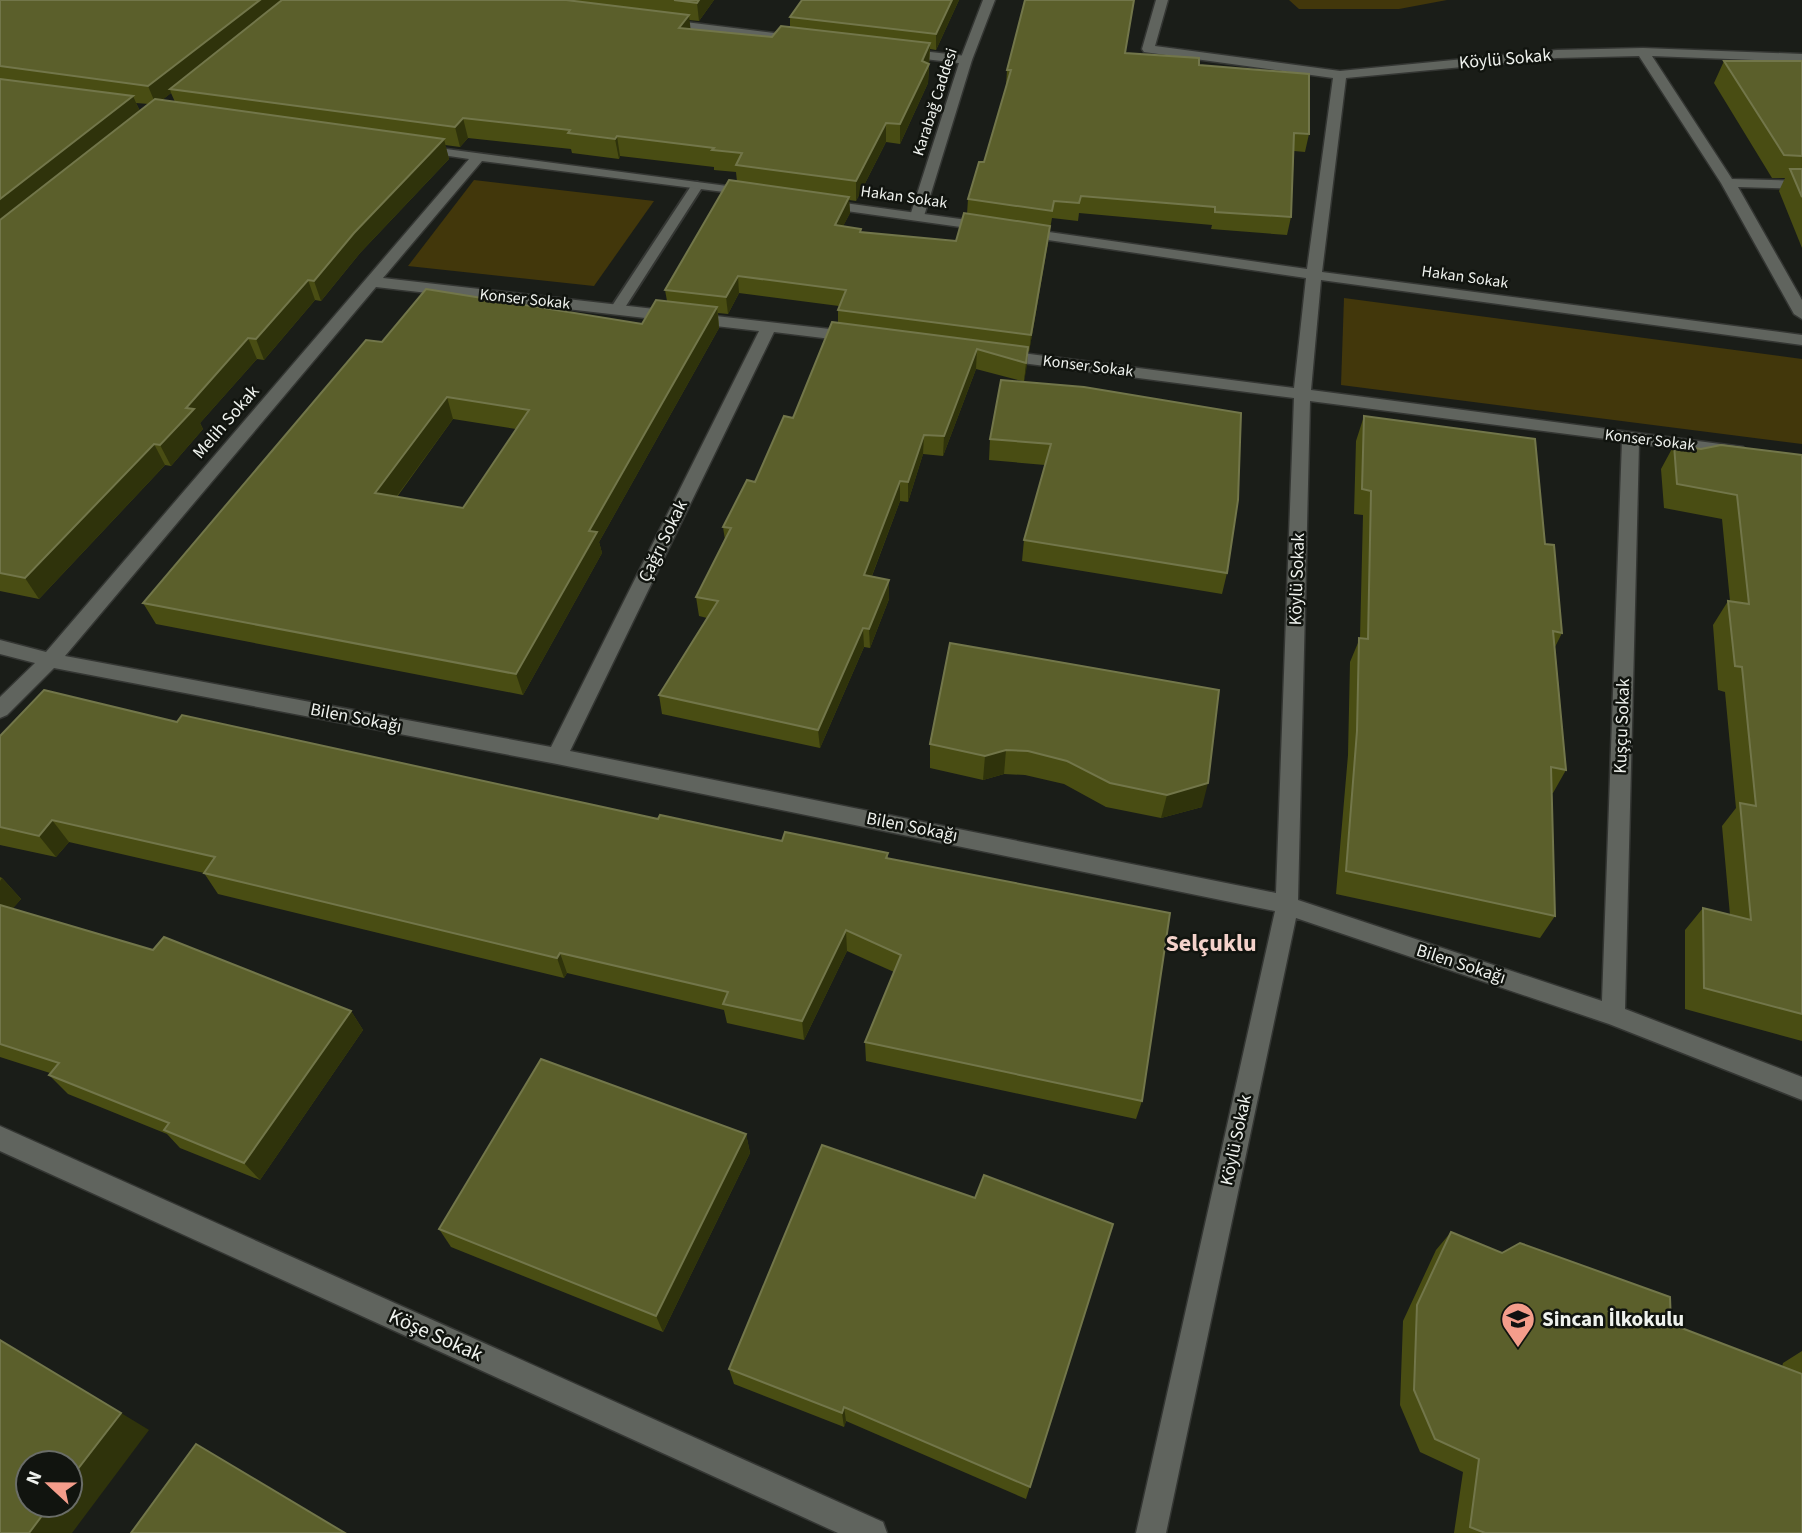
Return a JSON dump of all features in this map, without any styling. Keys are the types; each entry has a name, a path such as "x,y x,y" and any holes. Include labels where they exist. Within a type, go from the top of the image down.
{"street":[{"name":"Karabağ Caddesi","path":"917,216 966,60 989,0"},
{"path":"1162,0 1147,49 1340,75"},
{"path":"650,22 815,42"},
{"path":"897,52 966,60"},
{"path":"1643,52 1728,184 1802,314"},
{"name":"Köylü Sokak","path":"1151,1533 1287,906 1302,394 1314,275 1340,75 1557,54 1643,52 1802,58"},
{"path":"410,147 766,196"},
{"name":"Melih Sokak","path":"0,710 50,660 479,156"},
{"path":"1728,184 1802,186"},
{"name":"Hakan Sokak","path":"807,201 1314,275 1802,340"},
{"name":"Konser Sokak","path":"374,282 878,340"},
{"name":"Çağrı Sokak","path":"557,757 769,326"},
{"name":"Konser Sokak","path":"988,354 1749,452"},
{"name":"Kuşçu Sokak","path":"1613,1015 1631,438"},
{"name":"Bilen Sokağı","path":"0,648 1261,897 1613,1015 1802,1089"},
{"name":"Köşe Sokak","path":"0,1138 872,1533"}],"lane":[{"path":"617,309 697,186"}],"shaded area":[{"path":"1289,0 1447,0 1399,9 1299,9"},
{"path":"474,180 654,201 594,286 408,266"},
{"path":"1344,298 1802,359 1802,444 1341,385"}],"building":[{"path":"0,0 260,0 148,86 0,66"},
{"path":"282,0 566,0 689,15 679,28 772,37 781,26 930,43 922,61 929,64 900,124 886,123 856,181 736,165 742,153 712,150 714,148 617,136 615,139 568,133 570,130 463,118 455,127 170,89"},
{"path":"674,0 699,0 697,3"},
{"path":"802,0 952,0 936,34 790,17"},
{"path":"1025,0 1134,0 1125,53 1199,58 1199,65 1309,74 1309,134 1294,133 1291,217 1215,212 1215,207 1081,196 1079,203 1054,201 1052,211 968,199 979,162 984,162 1011,70 1007,70"},
{"path":"1724,61 1802,61 1802,156 1784,155"},
{"path":"0,79 133,96 0,199"},
{"path":"155,99 444,139 354,233 314,281 308,280 256,339 248,338 186,408 194,409 160,445 154,444 25,578 0,573 0,220"},
{"path":"1790,169 1802,169 1802,197"},
{"path":"729,180 849,197 835,225 861,229 860,232 956,241 964,213 1050,226 1031,335 838,310 846,290 738,276 726,297 665,290"},
{"path":"426,289 642,324 656,300 717,307 589,531 597,532 516,674 143,603 366,340 382,342","holes":["447,397 529,410 463,508 375,493"]},
{"path":"832,322 1028,347 1026,363 977,349 944,436 924,435 908,482 900,481 864,575 889,580 869,629 863,628 818,730 659,695 718,601 696,597 731,528 723,527 747,480 755,482 784,416 793,418"},
{"path":"1001,380 1084,387 1241,413 1238,500 1227,573 1024,540 1051,444 990,439"},
{"path":"1364,416 1535,439 1545,544 1554,545 1562,633 1553,631 1566,770 1551,767 1555,916 1346,871 1357,731 1359,638 1368,639 1371,491 1362,489"},
{"path":"1674,445 1701,449 1721,445 1802,455 1802,1014 1704,988 1703,908 1751,920 1740,803 1756,806 1742,667 1735,666 1728,601 1749,604 1737,495 1677,484"},
{"path":"950,643 1219,690 1208,783 1167,795 1110,783 1067,761 1028,751 1006,750 985,756 930,744"},
{"path":"44,690 177,722 182,715 658,819 660,815 782,841 785,832 888,853 886,858 1170,913 1142,1101 865,1042 901,955 846,930 802,1021 723,1004 728,992 560,953 557,958 204,873 215,857 52,820 39,836 0,827 0,736"},
{"path":"0,905 153,950 164,937 351,1011 244,1163 164,1130 169,1123 49,1075 59,1063 0,1044"},
{"path":"541,1059 746,1134 656,1316 439,1229"},
{"path":"822,1145 975,1198 984,1175 1113,1224 1030,1487 844,1407 842,1413 729,1369"},
{"path":"1451,1232 1502,1253 1520,1243 1670,1297 1671,1324 1802,1374 1802,1533 1485,1533 1470,1527 1479,1459 1435,1439 1414,1390 1417,1305"},
{"path":"0,1340 121,1413 84,1461 84,1449 14,1449 14,1519 40,1519 29,1533 0,1533"},
{"path":"196,1444 345,1533 131,1533"}],"place":[{"name":"Sincan İlkokulu","path":"1518,1349"}],"district":[{"name":"Selçuklu","path":"1211,943"}]}
